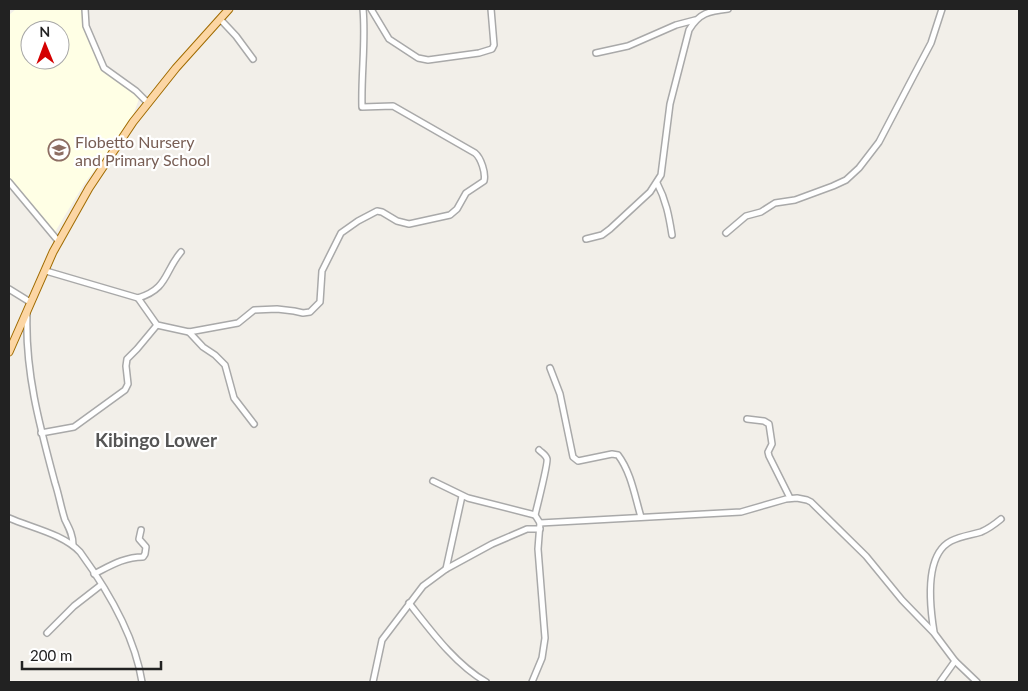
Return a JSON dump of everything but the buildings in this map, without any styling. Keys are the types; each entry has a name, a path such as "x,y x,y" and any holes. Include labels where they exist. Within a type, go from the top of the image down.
{"main road":[{"path":"9,352 39,282 89,188 133,122 176,68 229,9"}],"street":[{"path":"85,9 86,26 104,68 136,91 148,103"},
{"path":"138,298 157,324 189,332 238,323 254,310 276,309 294,310 303,313 310,312 320,302 321,275 325,263 341,233 346,228 377,211 397,221 409,224 450,215 457,209 467,191 485,180 479,158 475,152 393,106 362,107 362,48 365,29 363,9"},
{"path":"371,9 389,39 418,58 428,60 479,53 492,49 494,45 491,9"},
{"path":"596,54 628,46 711,11 728,9"},
{"path":"726,233 746,216 761,212 775,203 795,200 833,186 846,180 859,168 879,142 914,78 931,43 942,9"},
{"path":"586,239 602,235 650,192 661,175 670,104 689,30 695,19"},
{"path":"221,20 236,36 252,59"},
{"path":"9,182 59,242"},
{"path":"657,183 670,216 672,235"},
{"path":"46,271 138,298 152,293 160,286 181,252"},
{"path":"9,289 30,302"},
{"path":"27,311 28,362 41,433 65,519 73,539 73,545"},
{"path":"41,433 74,427 125,390 128,384 127,359 157,324"},
{"path":"189,332 203,347 225,365 234,398 254,424"},
{"path":"550,368 560,394 573,458 578,461 612,454 618,455 633,489 640,517"},
{"path":"747,419 764,421 769,424 772,446 768,452 769,456 790,498"},
{"path":"532,682 542,658 545,638 538,549 540,526 535,515 547,463 546,456 539,450"},
{"path":"433,481 462,496 535,515"},
{"path":"446,569 462,496"},
{"path":"373,682 382,640 423,586 446,569 527,529 540,526 640,517 741,512 790,498 803,498 811,502 866,556 902,600 934,633 955,661 977,682"},
{"path":"9,518 73,545 86,560 102,585 130,639 142,682"},
{"path":"934,633 930,604 932,578 938,556 944,546 950,542 982,532 1001,519"},
{"path":"94,574 120,561 143,557 146,547 139,539 141,530"},
{"path":"47,633 74,606 102,585"},
{"path":"409,602 434,635 457,659 472,673 486,682"},
{"path":"940,682 955,661"}],"shaded area":[{"name":"Flobetto Nursery and Primary School","path":"16,9 82,9 82,21 102,63 122,77 140,96 131,121 84,184 52,237 9,178 9,15"}],"place":[{"name":"Flobetto Nursery and Primary School","path":"59,150"}],"district":[{"name":"Kibingo Lower","path":"156,439"}]}
